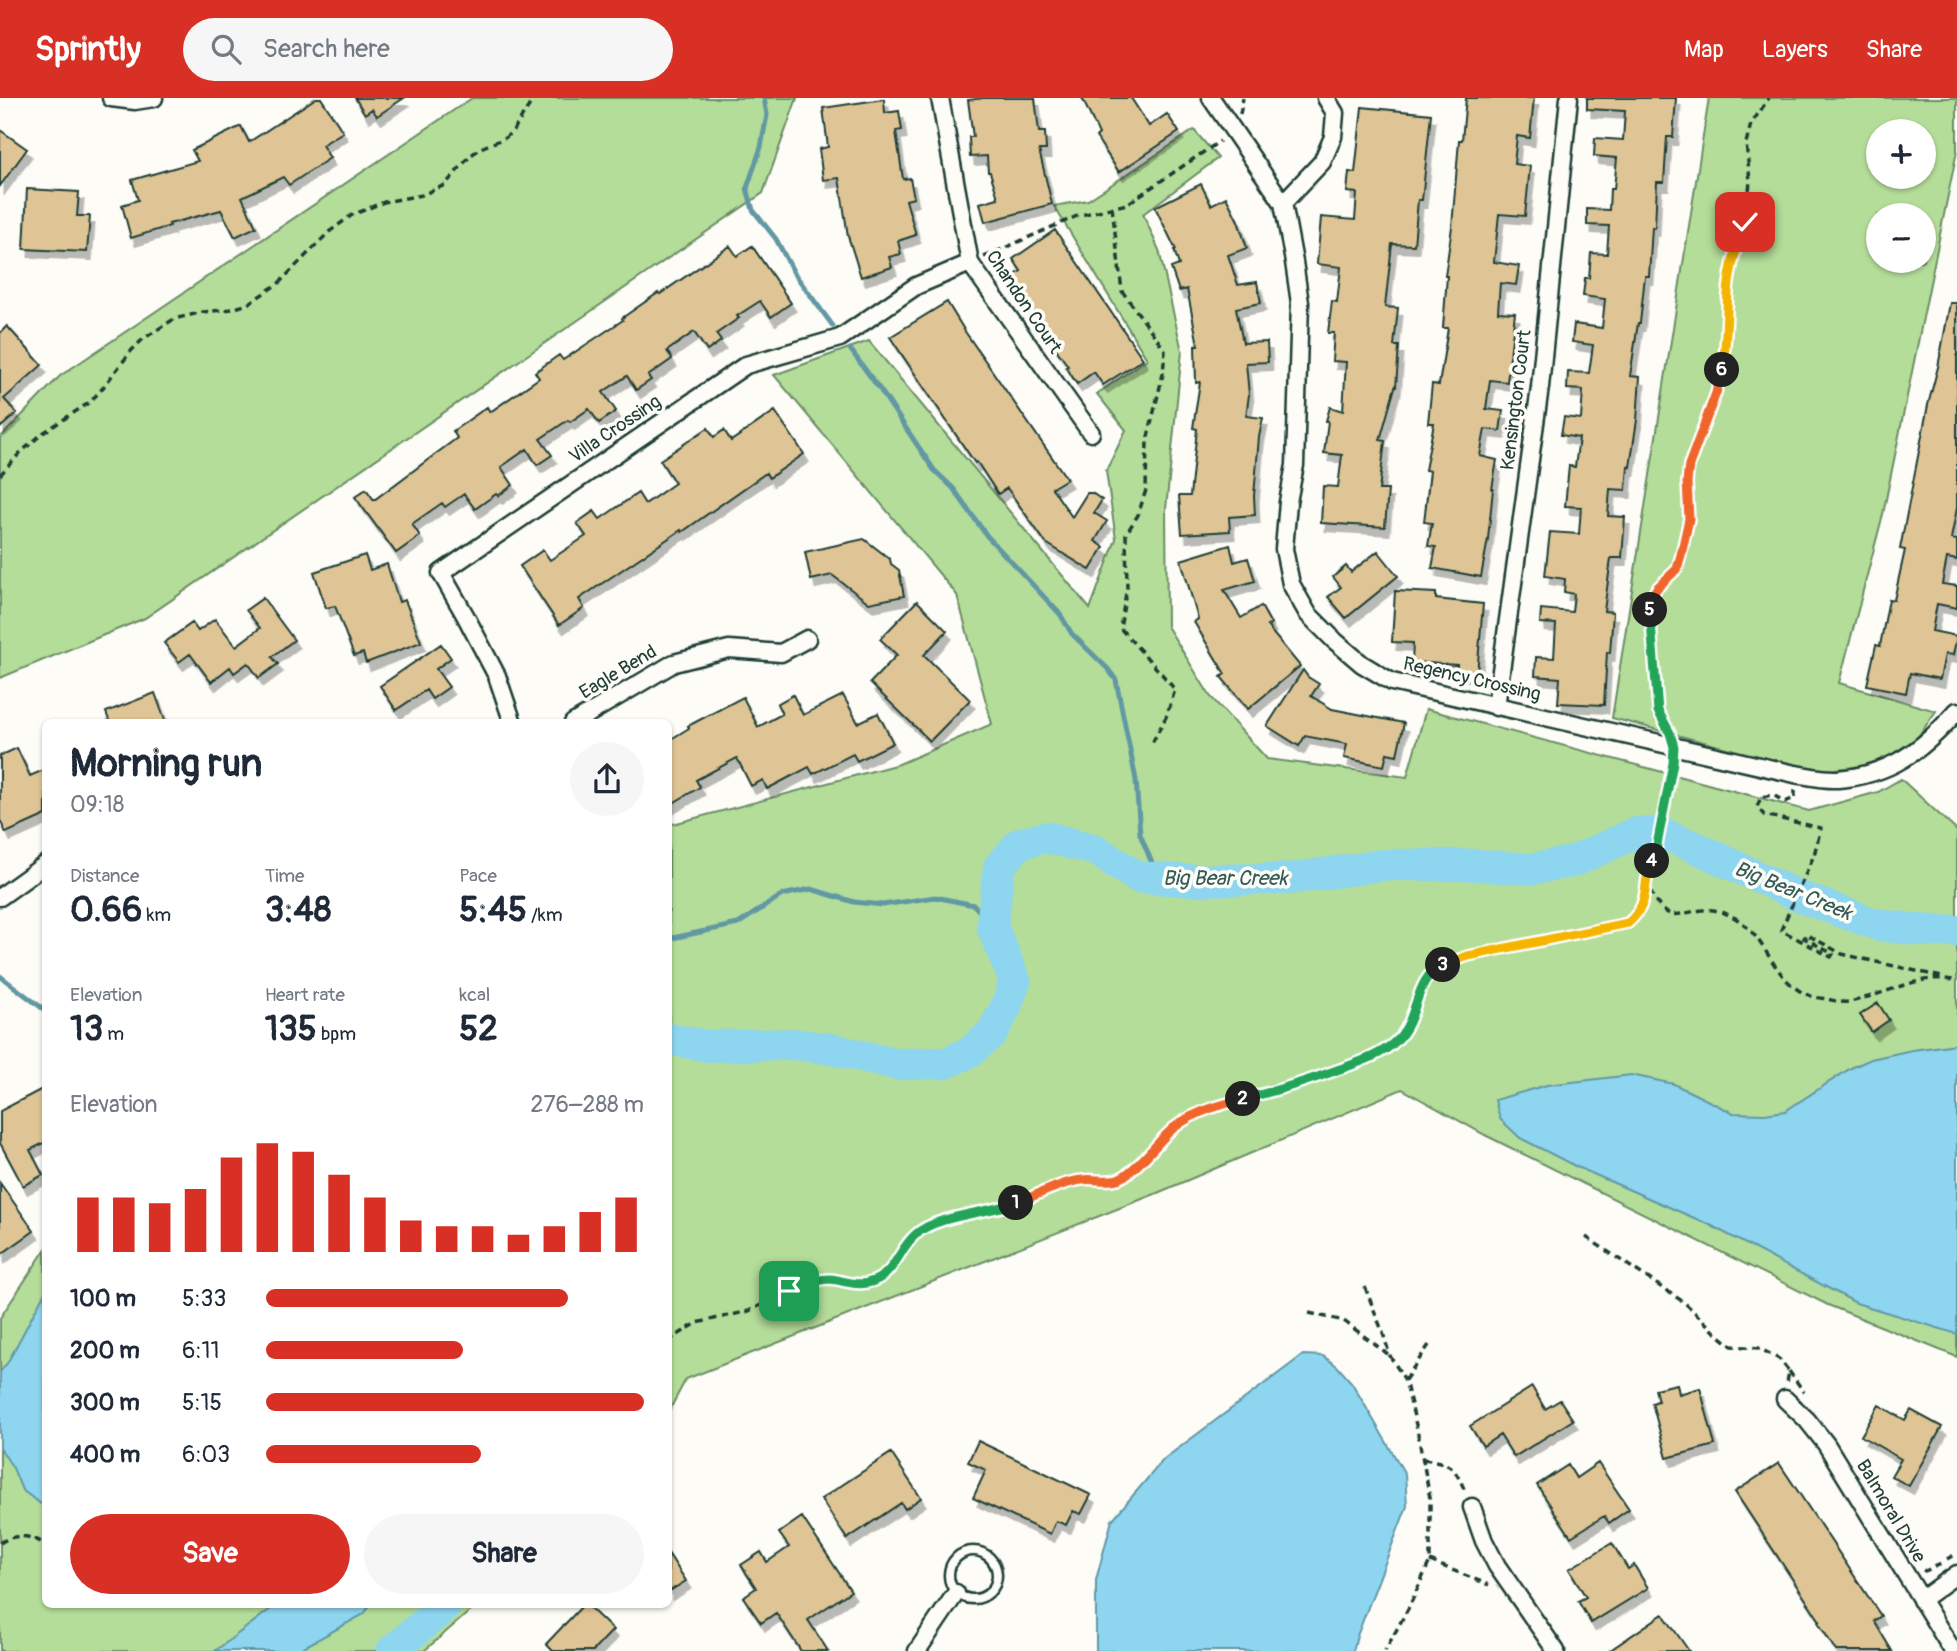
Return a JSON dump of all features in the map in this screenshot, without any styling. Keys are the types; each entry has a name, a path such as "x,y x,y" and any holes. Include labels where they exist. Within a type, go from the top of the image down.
{"street":[{"path":"111,98 135,101 154,98"},
{"name":"Chandon Court","path":"940,98 970,264 1090,433"},
{"name":"Regency Crossing","path":"1211,98 1283,203 1300,303 1295,464 1284,549 1291,584 1308,614 1362,664 1392,682 1795,774 1835,779 1871,775 1909,756 1940,730 1957,711"},
{"path":"1283,203 1322,162 1333,137 1335,113 1326,98"},
{"name":"Kensington Court","path":"1496,707 1540,387 1569,98"},
{"name":"Villa Crossing","path":"512,719 497,676 440,573 746,365 840,338 916,286 970,264"},
{"name":"Eagle Bend","path":"580,719 674,663 729,649 781,653 807,639"},
{"path":"0,897 42,867"},
{"name":"Balmoral Drive","path":"1785,1399 1807,1420 1826,1444 1953,1651"},
{"path":"1472,1507 1484,1541 1497,1566 1556,1651"},
{"path":"1921,1600 1957,1574"},
{"path":"917,1651 956,1593"}],"lane":[{"path":"968,1552 985,1554 995,1567 996,1584 987,1595 971,1599 956,1593 949,1580 949,1572 957,1557 968,1552"}],"path":[{"path":"0,475 43,433 90,402 144,339 174,319 248,304 279,283 329,232 352,215 384,202 422,195 445,186 471,155 505,138 513,131 534,98"},
{"path":"970,264 1077,216 1127,204 1234,131 1243,98"},
{"path":"672,1339 697,1323 749,1311 812,1282 827,1279 856,1284 878,1279 897,1263 916,1233 938,1221 1001,1209 1079,1180 1114,1180 1122,1177 1184,1120 1218,1106 1318,1077 1367,1059 1390,1046 1399,1038 1412,1017 1424,980 1439,966 1468,956 1628,923 1638,914 1648,868 1655,855 1674,747 1658,711 1650,599 1657,588 1677,569 1681,555 1689,519 1689,465 1716,393 1726,351 1728,288 1732,262 1745,222 1750,181 1746,143 1751,124 1769,98"},
{"path":"1111,207 1122,291 1166,350 1147,442 1146,490 1138,515 1126,534 1127,587 1120,628 1175,690 1166,717 1151,745"},
{"path":"1795,774 1795,798 1785,802 1773,795 1761,797 1757,807 1765,814 1821,828 1814,856 1781,930 1831,957 1833,954 1804,937 1806,934 1842,954 1957,981"},
{"path":"1648,877 1654,898 1667,913 1676,915 1703,910 1715,911 1741,921 1751,930 1786,979 1809,996 1844,1003 1903,985 1948,978"},
{"path":"1586,1237 1685,1303 1732,1346 1759,1348 1779,1359 1789,1371 1785,1399"},
{"path":"1365,1287 1390,1356 1405,1380 1430,1499 1430,1561 1385,1651"},
{"path":"1309,1313 1345,1321 1390,1356"},
{"path":"1405,1380 1429,1345"},
{"path":"1423,1459 1439,1461 1456,1470 1472,1507"},
{"path":"0,1543 17,1536 42,1542"},
{"path":"1430,1561 1493,1586"}],"green space":[{"path":"472,98 797,98 763,193 145,618 0,678 0,438 60,376"},
{"path":"1709,98 1957,98 1957,151 1936,254 1936,203 1866,203 1866,273 1932,273 1883,514 1839,683 1936,711 1917,738 1875,765 1815,771 1612,718"},
{"path":"1194,130 1218,158 1143,214 1159,250 1182,351 1166,509 1167,626 1210,696 1267,759 1407,777 1426,709 1809,811 1878,792 1901,779 1957,831 1957,1357 1828,1305 1485,1135 1402,1089 1155,1194 686,1379 672,1405 672,824 899,764 992,724 957,595 774,375 869,341 1090,609 1116,539 1106,471 1126,430 1097,394 1147,359 1054,206 1088,200"},
{"path":"42,1255 42,1608 474,1608 424,1651 0,1651 0,1318"}],"water":[{"path":"1957,1044 1957,1334 1856,1303 1710,1225 1575,1166 1520,1138 1500,1119 1495,1100 1547,1085 1631,1075 1674,1084 1733,1113 1765,1114 1785,1111 1851,1068 1871,1059"},
{"path":"42,1298 42,1505 22,1490 13,1468 0,1448 0,1372"},
{"path":"1303,1355 1323,1356 1337,1366 1352,1383 1405,1474 1407,1506 1353,1651 1096,1651 1096,1580 1112,1520 1164,1459"},
{"path":"272,1608 368,1608 364,1614 297,1651 215,1651"}],"building":[{"path":"316,98 321,98 343,132 322,145 330,158 289,185 283,177 242,197 256,227 235,237 221,210 131,238 122,205 138,200 132,180 198,161 192,150 241,126 249,142"},
{"path":"355,98 404,98 377,116 372,109 365,114"},
{"path":"1035,98 1039,132 1045,132 1046,150 1039,150 1052,204 985,222 980,203 998,198 988,172 987,156 970,157 969,137 973,137 968,100"},
{"path":"1082,98 1131,98 1149,126 1167,114 1179,132 1119,172 1096,137 1099,134"},
{"path":"1466,98 1534,98 1530,138 1517,136 1514,164 1530,166 1525,216 1499,214 1494,262 1519,266 1516,285 1500,283 1498,312 1515,313 1507,382 1490,380 1486,409 1503,411 1500,431 1485,429 1480,456 1497,460 1481,577 1432,568 1436,547 1428,546 1432,523 1424,522 1430,471 1425,470 1434,423 1428,423 1432,384 1439,385 1448,328 1443,328 1445,276"},
{"path":"1587,98 1676,98 1673,137 1667,137 1664,182 1657,182 1649,276 1645,276 1630,376 1640,377 1630,467 1628,466 1626,490 1610,489 1608,516 1625,517 1622,558 1611,558 1604,611 1613,612 1610,653 1607,652 1604,705 1558,703 1560,678 1535,676 1536,657 1554,658 1556,624 1540,623 1541,609 1572,612 1574,594 1564,592 1565,579 1545,576 1550,532 1579,534 1581,507 1565,506 1569,466 1575,467 1579,438 1561,435 1564,417 1581,419 1583,390 1567,389 1568,372 1589,373 1593,345 1572,342 1574,324 1602,328 1605,299 1583,296 1585,278 1589,278 1591,253 1607,254 1609,226 1587,225 1587,209 1609,210 1610,189 1614,189 1617,158 1594,156 1595,138 1623,140 1625,111 1587,109"},
{"path":"884,99 885,113 899,111 902,130 896,131 903,179 910,178 914,198 906,200 916,235 898,241 901,254 889,257 892,267 861,277 848,236 839,178 823,180 819,149 828,147 823,108"},
{"path":"1362,107 1431,114 1422,200 1418,200 1414,245 1392,244 1385,307 1398,308 1394,346 1399,346 1396,387 1380,440 1385,441 1379,490 1388,490 1385,527 1321,523 1323,486 1338,487 1342,455 1324,453 1326,421 1330,407 1343,411 1346,362 1332,361 1334,333 1328,333 1332,301 1337,302 1341,267 1317,264 1321,217 1355,220 1357,193 1347,192 1349,172 1355,173"},
{"path":"0,130 27,149 0,186"},
{"path":"1201,184 1211,205 1226,197 1238,221 1247,248 1228,255 1238,285 1257,282 1261,303 1236,308 1243,343 1267,342 1268,362 1246,363 1249,395 1246,416 1263,418 1254,496 1255,515 1229,517 1230,531 1182,534 1179,496 1190,496 1197,429 1193,428 1200,382 1196,383 1195,345 1198,345 1187,289 1179,291 1171,268 1179,265 1176,250 1155,207"},
{"path":"27,189 79,192 77,216 90,216 87,252 24,249"},
{"path":"1055,230 1143,359 1103,385 1094,372 1077,384 1066,367 1068,366 1008,280 1021,271 1013,259"},
{"path":"730,246 737,256 752,246 791,303 771,317 760,301 716,334 721,341 707,351 694,332 667,351 672,359 648,376 651,380 636,390 627,376 603,392 616,411 599,423 589,409 570,422 568,420 540,439 552,455 537,465 527,449 501,467 513,485 475,509 464,494 445,507 442,503 412,524 420,536 396,553 355,497 366,489 374,500 457,438 453,431 487,407 490,412 539,378 535,372 559,355 563,360"},
{"path":"947,302 1067,479 1052,488 1072,517 1087,493 1092,493 1102,500 1094,513 1107,521 1095,541 1104,547 1090,570 1046,543 1007,488 998,494 890,337"},
{"path":"1950,303 1957,303 1957,508 1951,539 1957,540 1957,560 1947,558 1942,584 1957,586 1957,608 1937,604 1932,631 1957,636 1953,655 1945,654 1940,679 1910,673 1906,693 1867,685 1876,645 1880,646 1889,599 1894,600 1905,550 1900,549"},
{"path":"7,326 42,365 4,399 17,413 0,428 0,333"},
{"path":"775,411 804,454 769,478 766,473 579,599 584,608 559,625 520,566 543,550 550,560 586,536 577,523 594,511 600,519 638,493 645,504 675,483 660,460 708,428 714,437 724,430 731,441"},
{"path":"864,539 890,559 891,564 899,570 904,596 869,603 832,575 811,580 805,552"},
{"path":"1230,545 1234,562 1248,558 1255,581 1224,590 1241,618 1261,606 1271,624 1267,626 1300,666 1248,709 1221,677 1225,674 1194,622 1198,619 1181,560"},
{"path":"1378,551 1398,576 1346,618 1328,597 1341,587 1333,577 1346,566 1351,572"},
{"path":"365,555 370,570 387,564 399,602 405,600 421,642 366,663 363,653 354,656 335,606 326,608 314,572"},
{"path":"1395,591 1436,593 1436,599 1483,604 1477,674 1456,672 1457,665 1412,662 1413,643 1392,642"},
{"path":"263,598 294,640 272,657 278,664 259,678 248,663 234,673 230,667 211,682 190,654 179,662 164,643 192,623 198,631 215,619 236,646 260,628 246,610"},
{"path":"917,601 947,631 924,655 970,700 930,741 870,683 897,655 880,639"},
{"path":"441,644 451,658 436,669 449,687 432,699 426,690 396,710 380,686"},
{"path":"1303,670 1319,684 1311,696 1332,709 1404,723 1397,755 1387,753 1384,766 1344,758 1347,744 1305,736 1299,746 1267,726"},
{"path":"155,693 165,719 109,719 106,712"},
{"path":"793,695 803,715 843,695 858,723 878,713 893,743 857,761 853,754 813,774 809,767 767,789 763,780 751,786 737,758 696,780 700,787 672,804 672,739 689,728 688,726 743,697 758,727 782,714 777,704"},
{"path":"17,748 30,776 42,771 42,817 6,833 0,820 0,756"},
{"path":"1878,1003 1889,1020 1872,1032 1860,1015"},
{"path":"42,1089 42,1144 30,1150 42,1176 23,1186 0,1143 0,1111"},
{"path":"0,1183 34,1231 0,1255"},
{"path":"1677,1384 1679,1394 1700,1388 1715,1445 1667,1458 1652,1403 1658,1401 1655,1389"},
{"path":"1532,1387 1545,1409 1560,1400 1573,1420 1514,1457 1500,1435 1483,1446 1470,1426"},
{"path":"1879,1405 1905,1420 1911,1410 1942,1427 1909,1486 1891,1476 1901,1459 1861,1436"},
{"path":"978,1441 1091,1495 1081,1514 1073,1511 1066,1525 1056,1521 1050,1534 973,1498 986,1470 968,1462"},
{"path":"891,1453 921,1498 905,1509 901,1503 847,1539 821,1499"},
{"path":"1598,1463 1629,1509 1609,1523 1604,1516 1571,1537 1537,1485 1568,1465 1576,1478"},
{"path":"1779,1463 1881,1616 1874,1621 1892,1651 1836,1651 1818,1622 1820,1621 1735,1492"},
{"path":"802,1517 851,1591 808,1620 828,1651 801,1651 776,1613 761,1623 743,1597 756,1588 741,1565 761,1552 767,1562 789,1547 779,1533"},
{"path":"1612,1543 1628,1569 1634,1565 1648,1588 1591,1623 1578,1601 1586,1597 1569,1569"},
{"path":"672,1559 686,1581 672,1590"},
{"path":"580,1608 590,1608 613,1630 593,1651 553,1651 546,1644"},
{"path":"1663,1614 1689,1651 1609,1651"}],"waterway":[{"path":"764,98 767,115 761,147 747,188 753,210 776,239 794,273 833,326"},
{"path":"850,349 934,470 953,488 987,536 1060,614 1072,634 1116,680 1136,780 1140,834 1158,878"},
{"name":"Big Bear Creek","path":"672,1040 709,1046 794,1044 832,1049 895,1064 946,1063 970,1052 992,1033 1006,1007 1015,981 992,926 999,867 1020,843 1046,837 1096,850 1137,877 1184,880 1289,879 1381,865 1478,865 1531,869 1572,862 1636,833 1661,833 1798,896 1878,925 1957,931"},
{"path":"672,938 738,924 782,895 811,889 854,902 883,905 935,897 974,905 992,926"},
{"path":"0,976 42,1008"},
{"name":"Big Bear Creek","path":"392,1651 442,1608"}],"route":[{"path":"789,1291 827,1279 856,1284 878,1279 897,1263 916,1233 938,1221 1001,1209 1079,1180 1114,1180 1122,1177 1184,1120 1218,1106 1280,1089 1367,1059 1399,1038 1412,1017 1424,980 1439,966 1468,956 1628,923 1638,914 1646,892 1648,868 1655,855 1674,747 1658,711 1650,599 1657,588 1677,569 1681,555 1689,519 1689,465 1722,374 1728,324 1728,288 1732,262 1745,222"}]}
